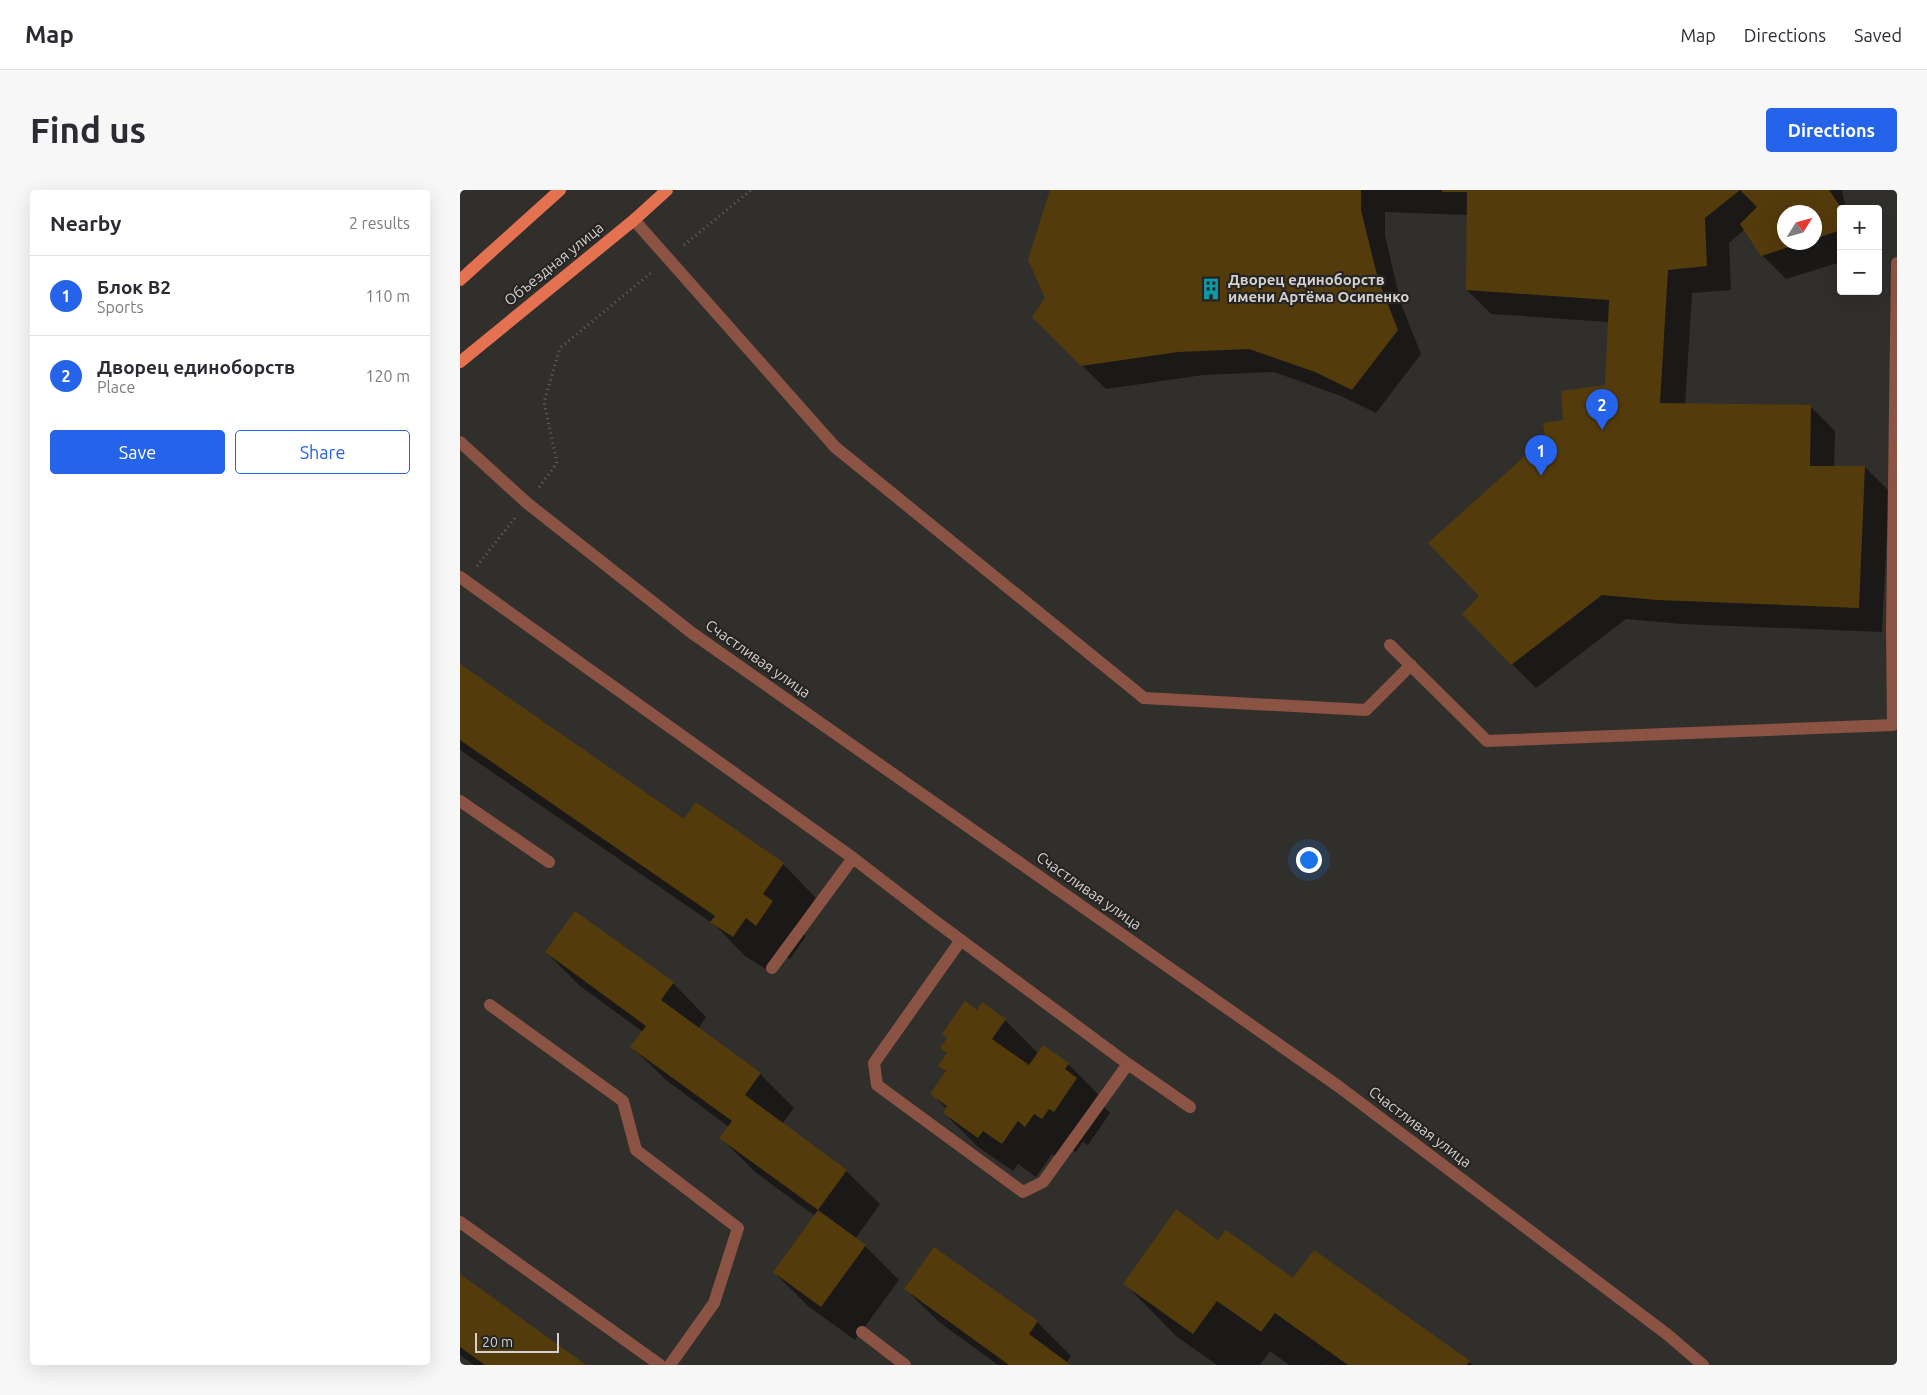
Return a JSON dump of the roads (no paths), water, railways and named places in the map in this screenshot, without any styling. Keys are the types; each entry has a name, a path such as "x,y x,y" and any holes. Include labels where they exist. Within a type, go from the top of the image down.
{"main road":[{"path":"460,280 560,190"},
{"name":"Объездная улица","path":"460,362 634,220 667,190"}],"street":[{"path":"634,220 835,447 1144,698 1366,710 1410,665"},
{"path":"1390,645 1487,741 1893,725 1897,263"},
{"name":"Счастливая улица","path":"460,442 527,503 692,633 1338,1086 1668,1335 1703,1365"},
{"path":"463,579 853,858 1128,1064 1190,1108"},
{"path":"460,800 548,862"},
{"path":"772,968 853,858"},
{"path":"961,940 874,1063 877,1085 1023,1192 1043,1182 1128,1064"},
{"path":"490,1005 623,1101 636,1150 738,1228 714,1303 670,1365"},
{"path":"460,1222 660,1365"},
{"path":"862,1332 905,1365"}],"place":[{"name":"Дворец единоборств имени Артёма Осипенко","path":"1211,289"},
{"name":"Дворец единоборств","path":"1602,430"},
{"name":"Блок В2","path":"1541,476"}]}
